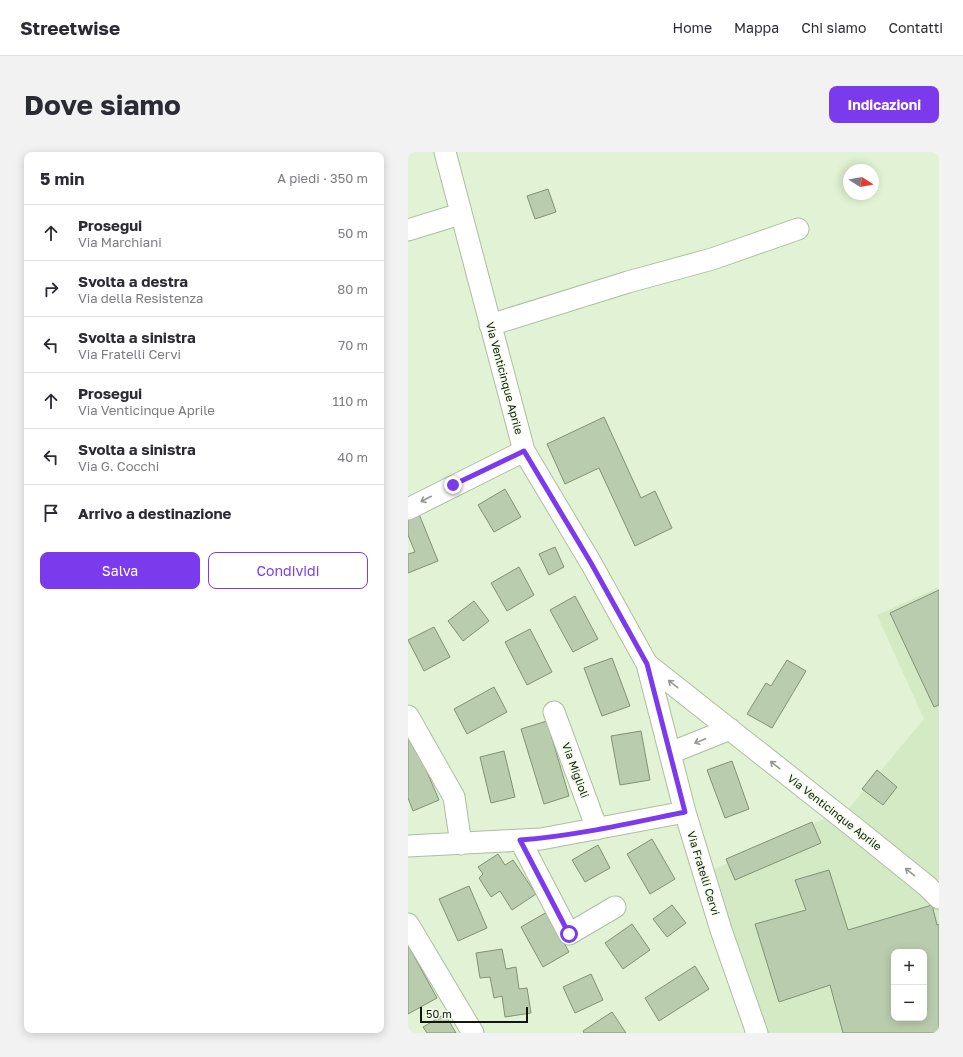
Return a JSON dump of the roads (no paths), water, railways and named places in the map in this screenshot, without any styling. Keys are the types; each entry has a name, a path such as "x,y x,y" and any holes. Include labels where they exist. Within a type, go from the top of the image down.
{"street":[{"name":"Via Venticinque Aprile","path":"444,152 524,451 591,563 647,664 860,832 927,886 939,898"},
{"path":"408,230 460,214"},
{"path":"490,325 628,282 712,260 798,229"},
{"path":"408,509 524,451"},
{"name":"Via Fratelli Cervi","path":"647,664 685,812 722,930 757,1033"},
{"name":"Via Miglioli","path":"554,712 597,829"},
{"path":"408,716 454,797 462,844"},
{"path":"670,753 730,729"},
{"path":"408,846 462,844 541,838 685,812"},
{"path":"520,840 569,934 615,908"},
{"path":"408,924 473,1033"}]}
